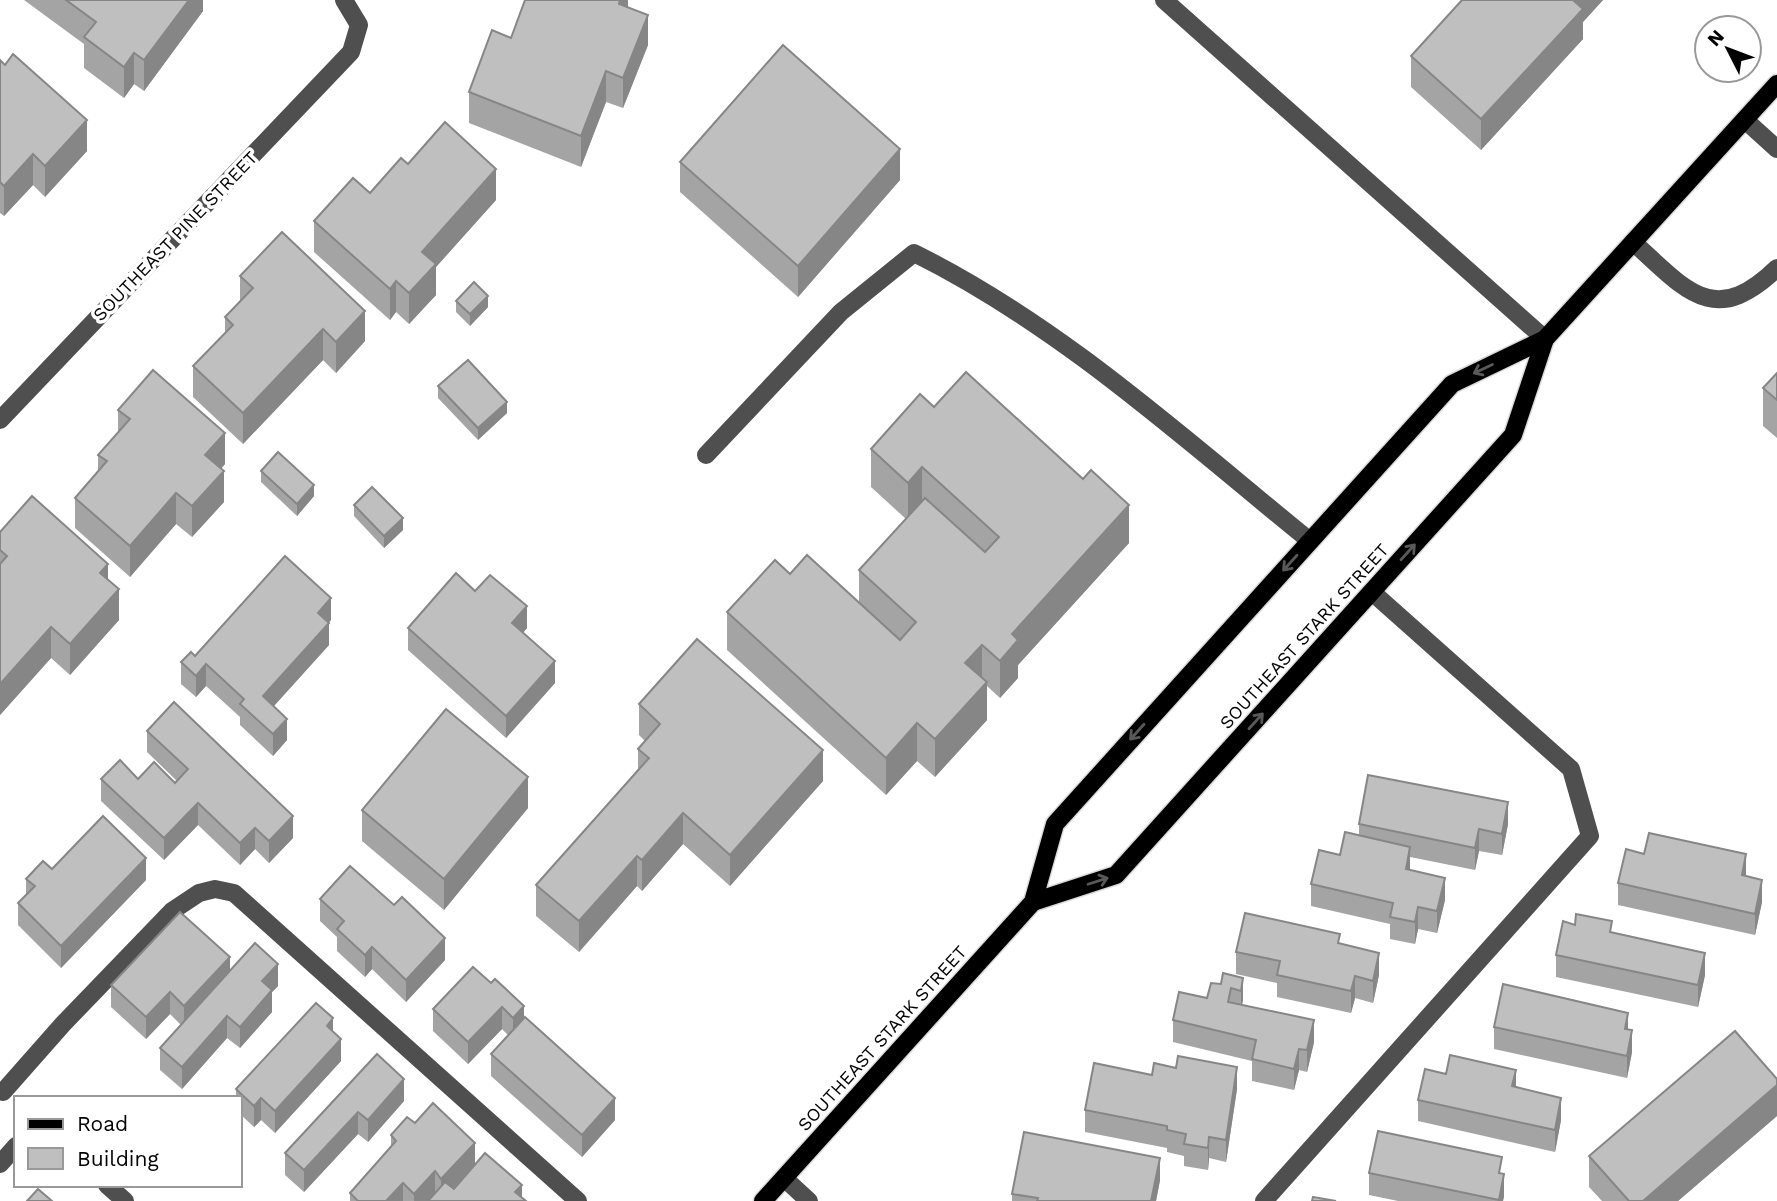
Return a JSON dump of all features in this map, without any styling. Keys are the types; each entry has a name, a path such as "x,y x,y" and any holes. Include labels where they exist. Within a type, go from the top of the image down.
{"main road":[{"name":"SOUTHEAST STARK STREET","path":"763,1201 1033,902 1055,824 1452,384 1545,339 1777,84"},
{"name":"SOUTHEAST STARK STREET","path":"1033,902 1116,875 1513,435 1545,339"}],"street":[{"name":"SOUTHEAST PINE STREET","path":"0,421 351,52 359,25 344,0"},
{"path":"1164,0 1545,339"},
{"path":"1745,120 1777,149"},
{"path":"1633,242 1672,277 1709,300 1734,299 1756,289 1777,268"},
{"path":"706,455 841,312 914,253 999,298 1082,356 1310,541"},
{"path":"1264,1201 1590,836 1571,769 1372,592"},
{"path":"6,1095 63,1024 172,911 199,893 215,890 234,893 578,1201"},
{"path":"0,1164 14,1148"},
{"path":"783,1178 809,1201"},
{"path":"109,1187 125,1201"}],"building":[{"path":"66,0 189,0 144,60 134,53 124,67 84,37 96,22"},
{"path":"525,0 620,0 619,4 648,15 623,78 606,71 581,136 469,92 492,30 511,38"},
{"path":"1462,0 1575,0 1583,9 1481,119 1411,56"},
{"path":"783,45 900,149 798,266 680,162"},
{"path":"13,54 87,120 45,166 33,154 4,186 0,182 0,60 5,65"},
{"path":"445,122 496,169 422,252 436,264 409,293 396,281 390,289 314,221 353,178 370,193 401,158 408,164"},
{"path":"282,232 365,311 336,342 323,329 243,413 193,366 233,325 225,317 253,288 240,276"},
{"path":"474,282 488,296 470,314 456,301"},
{"path":"468,360 507,402 478,428 438,386"},
{"path":"153,370 225,433 205,455 224,471 192,506 176,493 130,546 75,498 107,461 98,455 130,419 118,410"},
{"path":"966,372 1083,479 1091,470 1129,505 1012,634 1018,640 1000,661 982,645 965,663 987,682 935,739 917,723 886,758 727,612 775,560 790,574 807,555 900,640 916,622 859,570 925,498 985,552 999,537 922,467 908,483 871,449 920,394 934,407"},
{"path":"1777,373 1777,400 1763,388"},
{"path":"278,452 314,485 297,504 261,471"},
{"path":"372,487 403,518 384,536 354,505"},
{"path":"32,496 108,564 100,573 119,589 70,644 51,627 0,684 0,564 7,556 0,550 0,532"},
{"path":"285,556 331,598 318,613 329,623 263,696 287,719 273,734 240,704 244,699 206,664 196,676 181,662 191,652 195,656"},
{"path":"456,573 475,591 490,575 527,606 512,623 555,661 506,716 408,628"},
{"path":"697,639 823,750 730,855 683,813 642,860 637,856 579,921 536,885 649,758 638,749 660,724 639,704"},
{"path":"174,702 293,816 269,841 255,828 240,843 198,803 164,838 101,779 120,760 138,779 154,762 175,783 188,769 147,731"},
{"path":"446,709 528,777 444,879 362,810"},
{"path":"1368,775 1508,802 1502,834 1479,829 1475,848 1359,824"},
{"path":"103,816 146,858 61,946 18,903 35,886 26,879 43,861 52,869"},
{"path":"1345,832 1410,847 1406,869 1445,878 1437,911 1418,907 1415,922 1390,917 1393,903 1311,884 1319,850 1340,855"},
{"path":"1649,833 1746,854 1742,875 1762,880 1755,914 1618,883 1626,849 1644,854"},
{"path":"350,866 394,905 402,897 445,938 406,980 372,947 365,955 337,929 344,921 320,899"},
{"path":"180,912 230,957 184,1006 170,992 146,1017 111,985"},
{"path":"1245,913 1340,934 1338,943 1379,953 1373,981 1355,976 1351,991 1277,975 1280,961 1236,952"},
{"path":"1576,914 1612,921 1610,932 1705,953 1698,985 1556,955 1563,921 1575,925"},
{"path":"255,943 278,964 262,981 272,990 240,1027 227,1016 182,1067 160,1048"},
{"path":"473,967 491,983 495,979 524,1006 513,1018 502,1007 468,1042 433,1009"},
{"path":"1223,973 1243,978 1241,991 1231,988 1228,1002 1314,1020 1307,1050 1299,1049 1294,1069 1252,1059 1256,1040 1173,1020 1179,992 1207,998 1211,983 1221,984"},
{"path":"1503,984 1628,1013 1625,1029 1632,1030 1627,1056 1494,1027"},
{"path":"316,1003 333,1018 327,1026 341,1039 275,1111 261,1098 254,1106 236,1089"},
{"path":"525,1017 615,1098 582,1135 491,1054"},
{"path":"1735,1031 1777,1079 1777,1085 1643,1201 1629,1201 1589,1156"},
{"path":"377,1054 404,1079 368,1120 358,1112 304,1170 285,1153"},
{"path":"1450,1055 1516,1070 1512,1086 1561,1098 1555,1130 1418,1100 1425,1069 1446,1074"},
{"path":"1178,1056 1237,1067 1226,1140 1209,1137 1208,1148 1184,1144 1186,1134 1167,1130 1167,1126 1085,1110 1094,1063 1152,1075 1154,1063 1176,1068"},
{"path":"433,1103 475,1143 441,1179 435,1171 414,1194 403,1183 386,1201 358,1201 350,1193 396,1141 391,1135 407,1117 415,1123"},
{"path":"1378,1131 1502,1157 1499,1173 1504,1174 1499,1200 1369,1173"},
{"path":"1024,1132 1160,1158 1151,1201 1037,1201 1038,1198 1012,1194"},
{"path":"485,1153 522,1185 515,1192 526,1201 428,1201 445,1182 454,1189"},
{"path":"38,1189 52,1201 27,1201"},
{"path":"1313,1197 1336,1201 1312,1201"}]}
